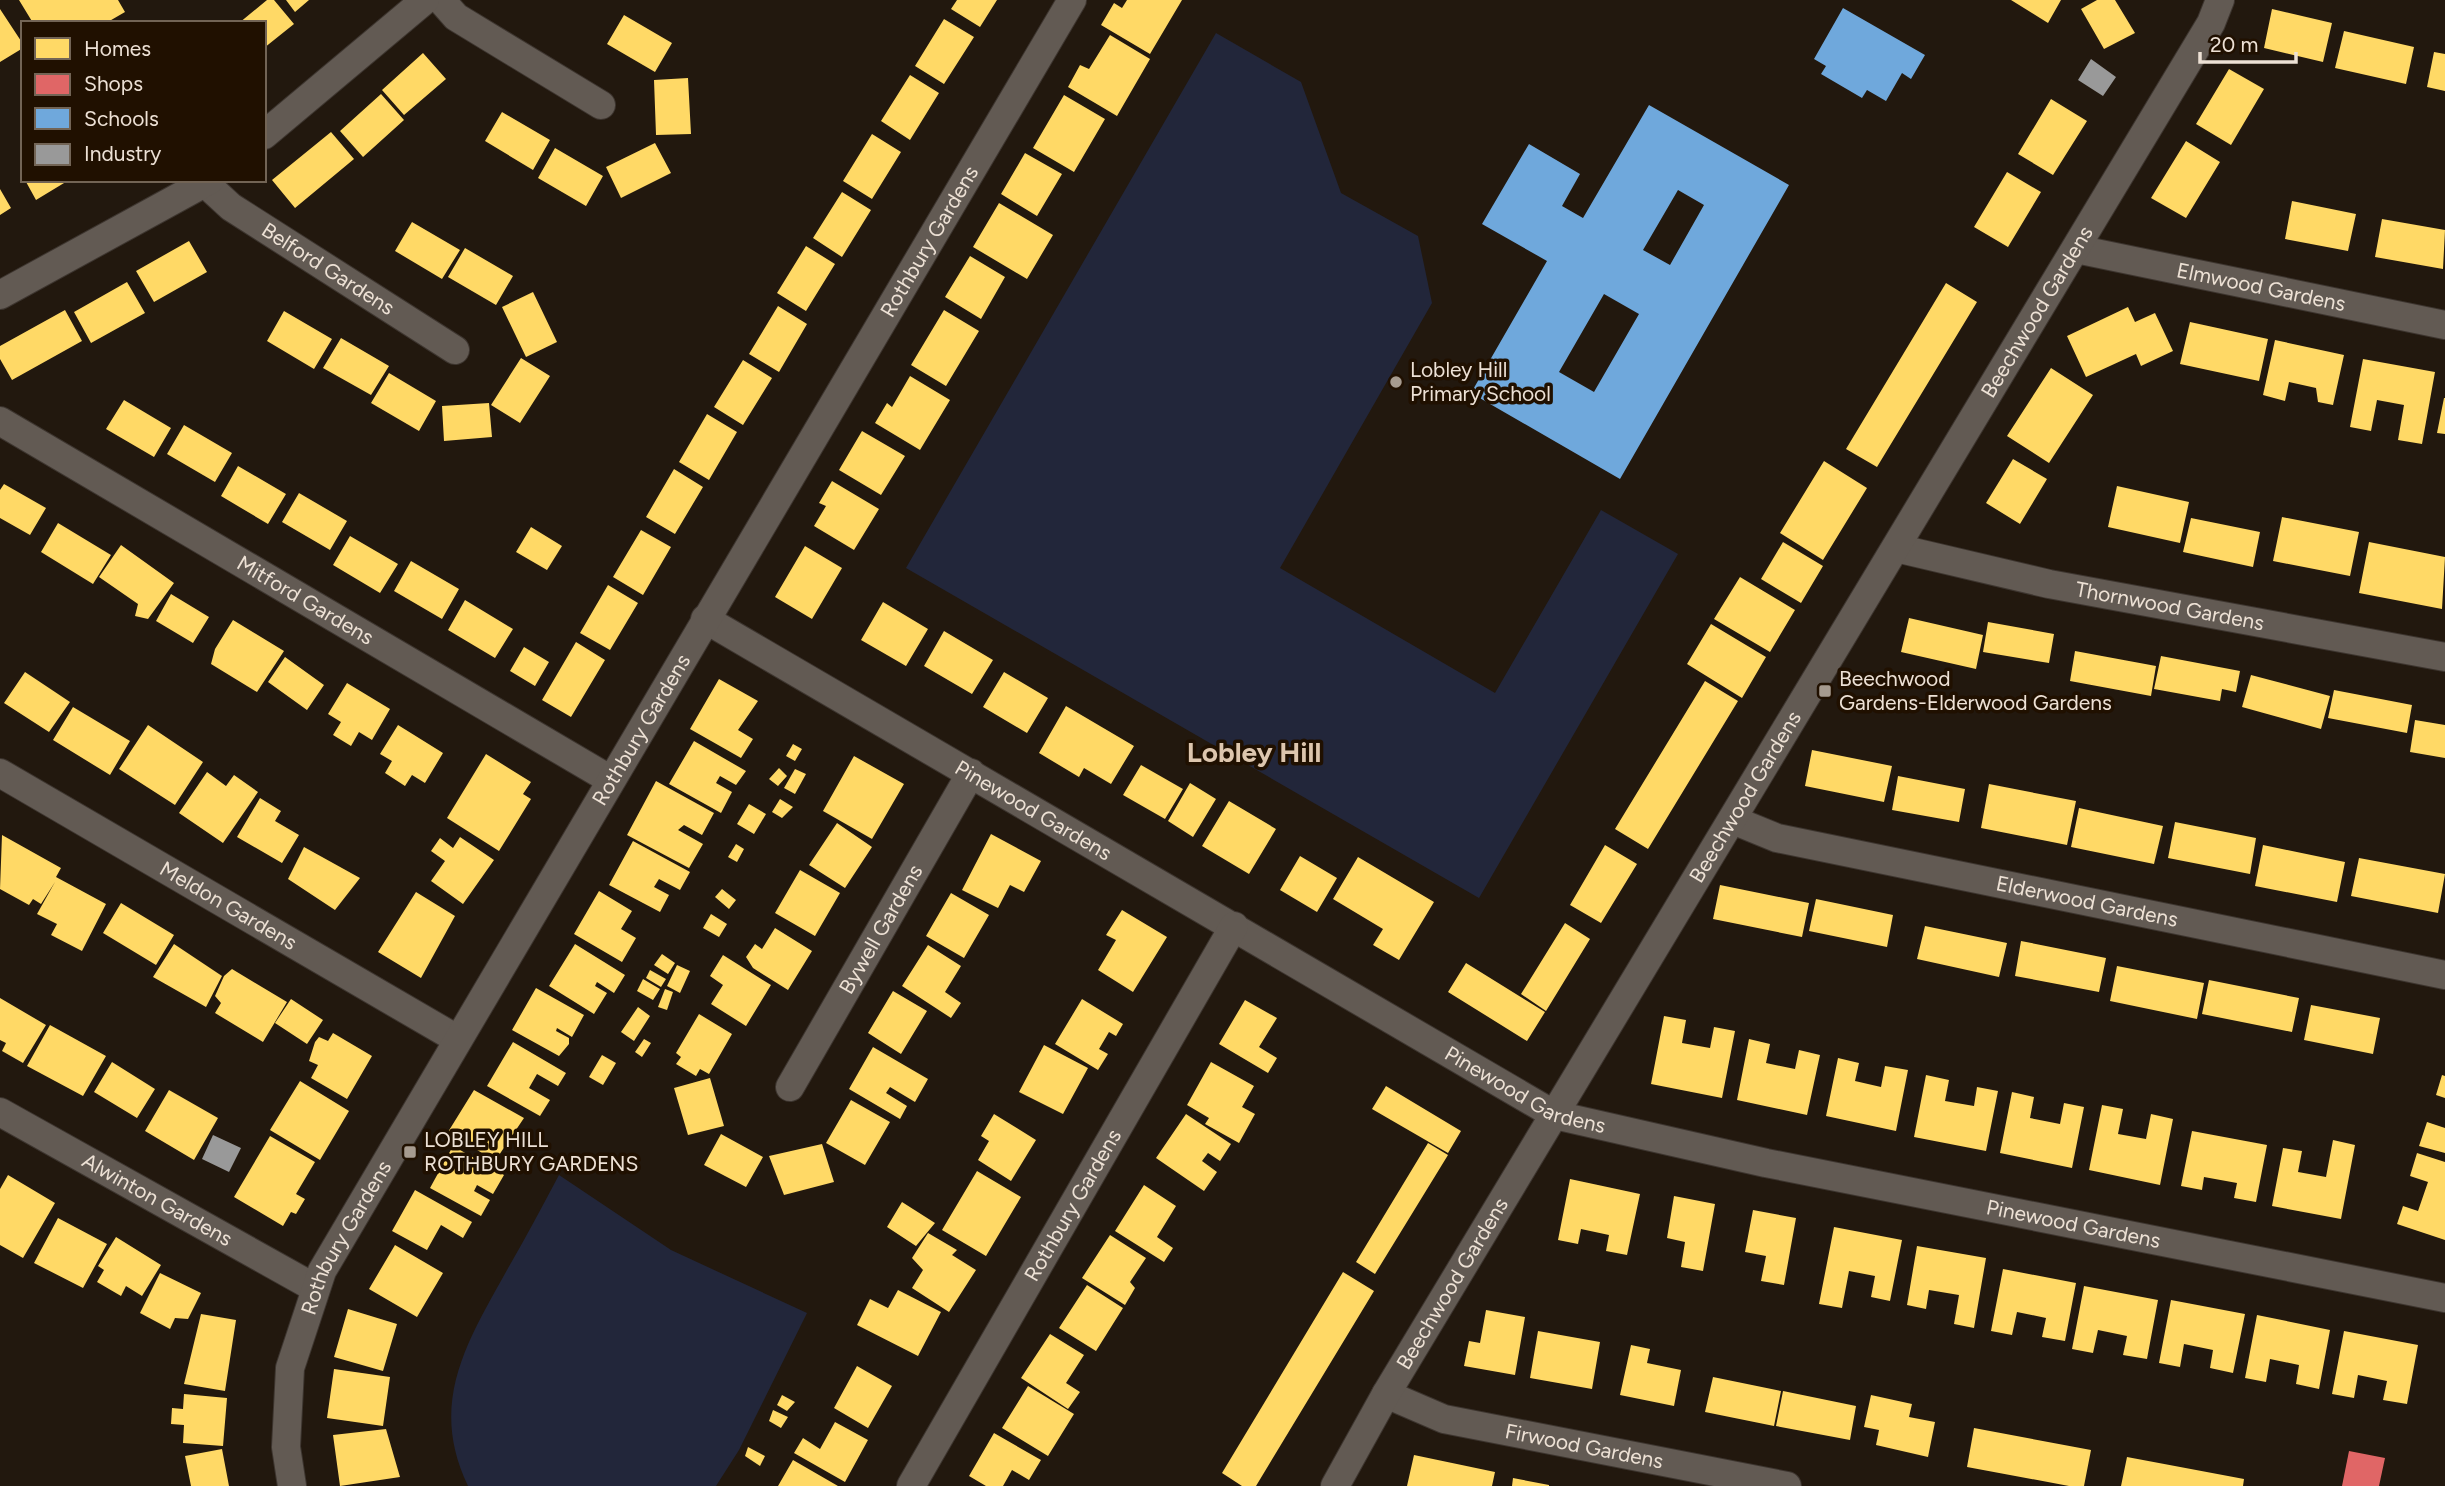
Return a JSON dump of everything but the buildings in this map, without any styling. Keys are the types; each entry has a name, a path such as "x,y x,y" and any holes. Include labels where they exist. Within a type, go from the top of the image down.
{"street":[{"path":"266,133 425,0"},
{"path":"441,0 456,17 601,104"},
{"name":"Rothbury Gardens","path":"292,1486 286,1447 290,1368 315,1288 348,1224 1072,0"},
{"name":"Beechwood Gardens","path":"1335,1486 1386,1394 2211,23 2220,0"},
{"path":"0,295 208,182"},
{"name":"Belford Gardens","path":"208,182 231,207 455,349"},
{"name":"Elmwood Gardens","path":"2076,249 2445,325"},
{"name":"Mitford Gardens","path":"0,421 611,780"},
{"name":"Thornwood Gardens","path":"1896,548 2049,584 2445,657"},
{"name":"Pinewood Gardens","path":"705,619 1555,1115 1766,1163 2445,1298"},
{"name":"Meldon Gardens","path":"0,773 457,1040"},
{"name":"Bywell Gardens","path":"790,1087 971,773"},
{"name":"Elderwood Gardens","path":"1733,820 1777,838 2445,975"},
{"name":"Rothbury Gardens","path":"911,1486 1234,926"},
{"name":"Alwinton Gardens","path":"0,1112 315,1288"},
{"name":"Firwood Gardens","path":"1386,1394 1444,1419 1787,1486"}],"shaded area":[{"path":"1216,33 1301,82 1341,193 1418,236 1432,303 1280,568 1495,693 1601,510 1678,554 1479,898 906,568"},
{"path":"559,1175 671,1250 807,1313 739,1450 716,1486 468,1486 457,1456 452,1427 452,1400 458,1374 478,1322"}],"place":[{"name":"Lobley Hill Primary School","path":"1396,382"},
{"name":"Beechwood Gardens-Elderwood Gardens","path":"1825,691"},
{"name":"LOBLEY HILL ROTHBURY GARDENS","path":"410,1152"}],"district":[{"name":"Lobley Hill","path":"1254,752"}]}
